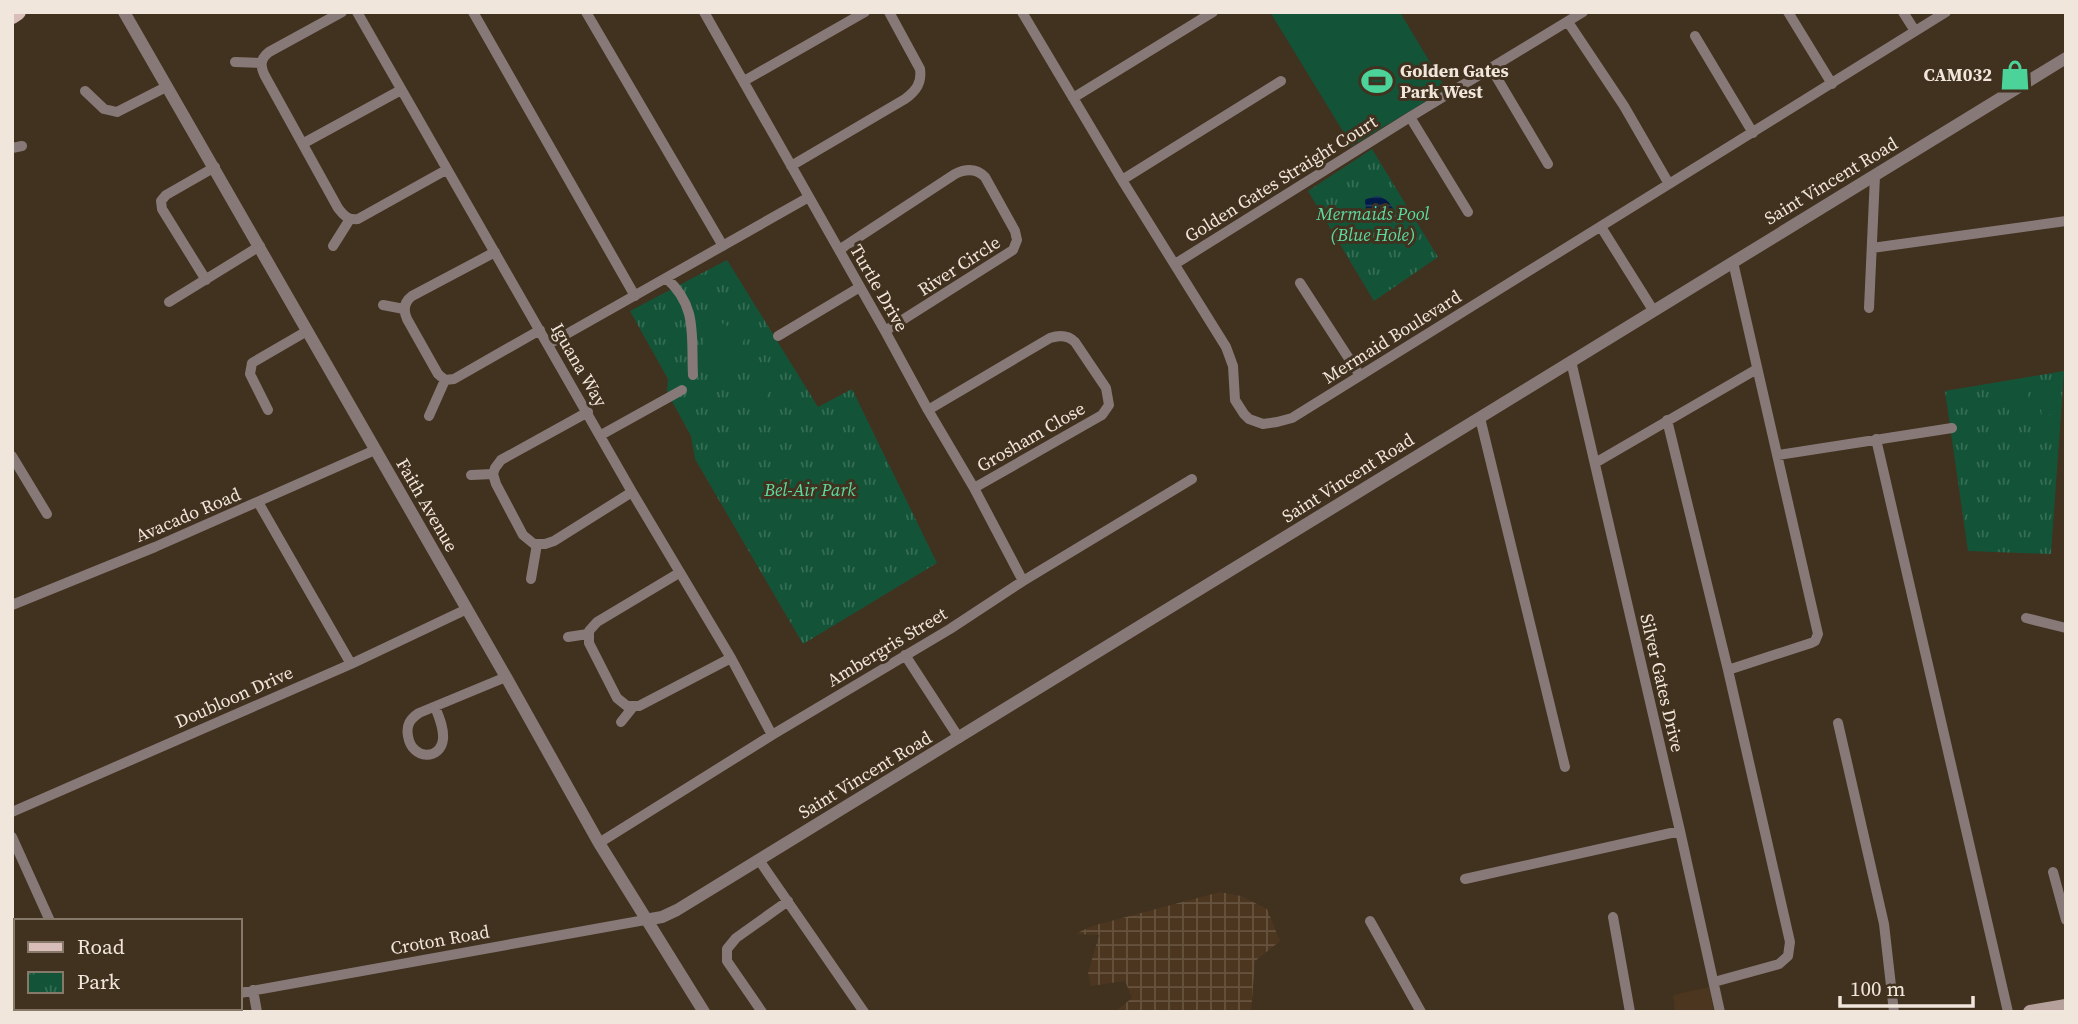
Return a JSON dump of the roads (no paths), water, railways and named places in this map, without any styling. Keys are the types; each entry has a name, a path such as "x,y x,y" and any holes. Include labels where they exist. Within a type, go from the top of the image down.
{"main road":[{"path":"12,16 18,12"},
{"path":"2035,1011 2066,1006"}],"street":[{"name":"Faith Avenue","path":"124,12 599,843 704,1012"},
{"path":"342,12 264,55 261,63 263,72 338,208 350,219 358,219 446,170"},
{"name":"Iguana Way","path":"357,12 632,492 731,658 772,735"},
{"path":"473,12 635,296"},
{"path":"586,12 723,246"},
{"name":"Turtle Drive","path":"704,12 974,488 1023,581"},
{"path":"744,81 865,12"},
{"path":"791,166 905,99 916,88 920,80 920,69 889,12"},
{"path":"1073,98 1213,12"},
{"name":"Golden Gates Straight Court","path":"1175,264 1409,117 1583,12"},
{"path":"1788,12 1832,85"},
{"path":"1903,12 1915,31"},
{"name":"Mermaid Boulevard","path":"1025,13 1122,180 1226,347 1232,360 1237,405 1249,419 1270,424 1292,418 1946,12"},
{"path":"1568,22 1625,106 1670,184"},
{"path":"1695,36 1753,133"},
{"name":"Saint Vincent Road","path":"645,920 662,917 677,910 2066,58"},
{"path":"235,62 261,63"},
{"path":"1491,68 1548,164"},
{"path":"1122,180 1281,81"},
{"path":"85,91 104,109 117,112 166,87"},
{"path":"304,144 401,90"},
{"path":"1409,117 1468,212"},
{"path":"206,280 162,209 161,201 166,195 215,167"},
{"name":"River Circle","path":"839,250 960,172 972,170 981,174 996,197 1015,231 1017,240 1013,250 885,331"},
{"path":"1868,308 1875,176"},
{"path":"549,344 809,197"},
{"path":"333,246 350,219"},
{"path":"1872,248 2066,221"},
{"path":"1601,227 1653,310"},
{"path":"169,302 260,246"},
{"path":"495,252 412,296 406,303 404,309 407,319 438,374 445,380 454,379 540,330"},
{"path":"1728,670 1811,643 1818,637 1733,262"},
{"path":"666,278 685,300 691,316 693,375"},
{"path":"1300,283 1359,374"},
{"path":"778,336 860,287"},
{"path":"383,306 404,309"},
{"path":"268,410 251,377 252,363 307,331"},
{"name":"Grosham Close","path":"928,410 1050,338 1060,336 1074,340 1106,388 1109,405 1102,415 974,488"},
{"name":"Silver Gates Drive","path":"1570,361 1720,1012"},
{"path":"1595,463 1757,369"},
{"path":"429,416 445,380"},
{"path":"601,435 682,390"},
{"path":"587,412 501,460 495,466 496,484 523,535 530,542 537,544 554,541 632,492"},
{"path":"1480,418 1565,767"},
{"path":"1667,420 1789,934 1788,956 1779,964 1714,982"},
{"path":"1777,455 1952,428"},
{"path":"1876,439 2008,1012"},
{"name":"Avacado Road","path":"12,605 155,547 375,450"},
{"path":"12,456 47,514"},
{"path":"471,475 494,474"},
{"name":"Ambergris Street","path":"599,843 1192,479"},
{"path":"258,502 351,664"},
{"path":"531,579 537,544"},
{"path":"679,573 594,625 588,634 591,646 617,698 633,707 645,704 731,658"},
{"name":"Doubloon Drive","path":"12,811 351,664 467,609"},
{"path":"2026,618 2066,628"},
{"path":"568,637 588,634"},
{"path":"905,655 959,738"},
{"path":"435,707 442,724 442,744 435,752 418,754 410,745 407,729 416,715 506,677"},
{"path":"621,722 633,707"},
{"path":"1838,723 1884,923 1894,1012"},
{"path":"1465,879 1680,831"},
{"path":"12,837 49,919"},
{"path":"759,860 864,1012"},
{"path":"2053,872 2066,920"},
{"path":"762,1012 727,961 727,949 736,937 788,901"},
{"path":"1612,917 1630,1012"},
{"name":"Croton Road","path":"242,993 645,920"},
{"path":"1370,921 1421,1012"},
{"path":"253,990 257,1012"}],"water":[{"path":"1377,196 1387,201 1394,210 1389,217 1376,219 1366,211 1366,199"}],"place":[{"name":"CAM032","path":"2015,75"},
{"name":"Golden Gates Park West","path":"1377,81"}],"park label":[{"name":"Mermaids Pool (Blue Hole)","path":"1373,224"},
{"name":"Bel-Air Park","path":"810,490"}]}
